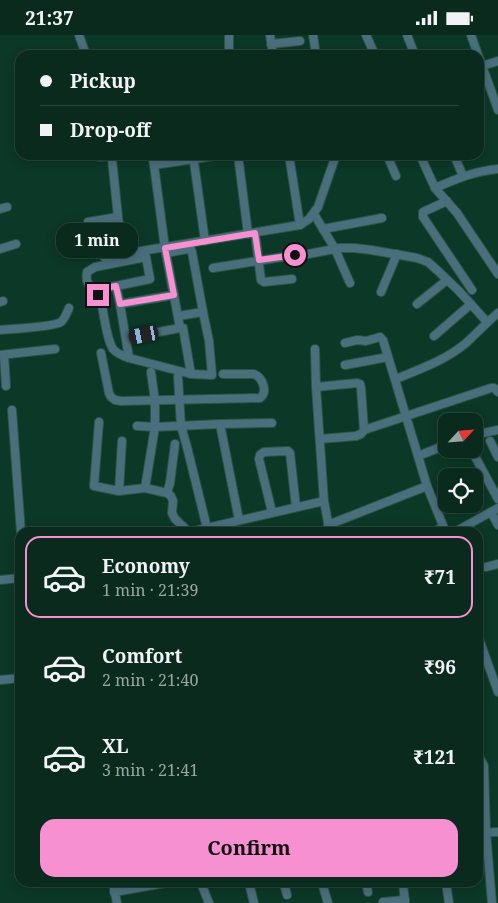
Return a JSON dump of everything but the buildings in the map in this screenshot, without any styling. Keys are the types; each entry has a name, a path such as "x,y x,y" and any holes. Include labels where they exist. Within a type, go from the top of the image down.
{"street":[{"path":"79,35 84,50"},
{"path":"229,35 229,50"},
{"path":"270,35 272,50"},
{"path":"313,35 315,50"},
{"path":"366,35 373,50"},
{"path":"407,35 413,50"},
{"path":"471,35 476,50"},
{"path":"271,44 300,41"},
{"path":"484,65 498,61"},
{"path":"484,71 498,108"},
{"path":"112,160 123,254"},
{"path":"153,160 166,251 180,328 183,328 191,374"},
{"path":"154,165 179,160"},
{"path":"194,160 205,241"},
{"path":"239,160 251,233 259,260 260,276 264,282 292,279"},
{"path":"290,160 300,225"},
{"path":"166,251 205,241 300,225 309,219 318,207 334,160"},
{"path":"389,160 396,176"},
{"path":"422,160 435,188 447,201 498,274"},
{"path":"456,160 463,176"},
{"path":"435,188 463,176 498,169"},
{"path":"447,201 423,212 423,217 472,290"},
{"path":"314,214 335,249 350,283"},
{"path":"88,222 118,217"},
{"path":"323,229 382,218"},
{"path":"0,249 16,244"},
{"path":"94,290 150,279 146,257 95,267 87,272 88,284 98,295 101,302 112,349 129,358 191,374 212,375 209,341 191,249 104,257"},
{"path":"308,254 335,249 362,249 398,254 428,262 459,291 487,322"},
{"path":"382,291 398,254"},
{"path":"213,268 295,255"},
{"path":"417,304 448,280"},
{"path":"116,286 129,358"},
{"path":"120,304 174,295"},
{"path":"434,336 471,304"},
{"path":"0,330 61,323 69,308"},
{"path":"178,316 202,311"},
{"path":"396,379 446,357 465,344 498,313"},
{"path":"126,338 180,328"},
{"path":"345,343 357,340 366,341 380,337 383,340 427,486 443,527"},
{"path":"6,386 2,355 55,349"},
{"path":"315,349 324,501 329,527"},
{"path":"101,353 109,393 115,400 178,401 260,398 264,395 262,380 258,376 254,374 223,374"},
{"path":"345,365 388,357"},
{"path":"145,488 155,427 155,401 151,373"},
{"path":"178,377 181,426 207,527"},
{"path":"316,387 360,384 364,430"},
{"path":"320,439 356,436 364,430 491,388 498,392"},
{"path":"12,410 21,527"},
{"path":"99,422 94,486 119,491 145,488 166,493 171,496 173,501 172,513 182,527"},
{"path":"137,426 272,423"},
{"path":"220,424 239,520"},
{"path":"483,432 498,430"},
{"path":"119,491 122,441"},
{"path":"490,441 498,457"},
{"path":"166,493 175,444"},
{"path":"418,456 438,448"},
{"path":"272,512 259,459 261,453 264,452 288,451 290,453 296,507"},
{"path":"476,458 498,499"},
{"path":"334,527 427,486"},
{"path":"223,527 239,520 324,501"},
{"path":"464,527 494,510 498,525"},
{"path":"486,567 498,564"},
{"path":"0,580 15,578"},
{"path":"483,650 498,692"},
{"path":"0,680 15,678"},
{"path":"483,764 483,800"},
{"path":"483,833 498,832"},
{"path":"483,840 492,903"},
{"path":"113,887 116,903"},
{"path":"114,892 142,887"},
{"path":"202,887 208,903"},
{"path":"250,887 254,903"},
{"path":"285,887 287,895"},
{"path":"323,887 328,903"},
{"path":"367,887 368,892"},
{"path":"383,902 405,901 403,887"},
{"path":"447,887 449,903"}],"route":[{"path":"98,295 94,290 116,286 120,304 174,295 165,248 255,233 259,260 295,255"}]}
